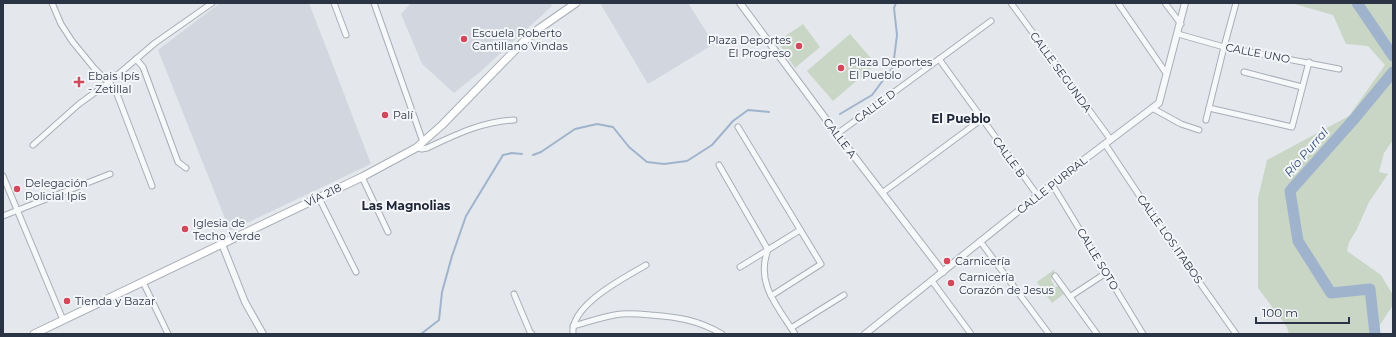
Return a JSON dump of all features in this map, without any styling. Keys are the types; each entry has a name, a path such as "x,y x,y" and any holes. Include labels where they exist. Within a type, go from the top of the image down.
{"main road":[{"name":"VÍA 218","path":"34,334 319,198 416,148 424,142 524,41 576,3"}],"street":[{"path":"52,3 61,24 72,41 113,87 117,94 152,186"},
{"path":"32,145 79,104 108,83 155,43 212,3"},
{"path":"334,3 346,35"},
{"path":"374,3 424,142"},
{"name":"CALLE A","path":"740,3 837,134 943,272"},
{"name":"CALLE SEGUNDA","path":"1011,3 1110,140"},
{"path":"1118,3 1166,73"},
{"path":"1165,3 1181,24"},
{"name":"CALLE PURRAL","path":"865,334 1052,184 1160,103 1166,73 1181,24 1185,3"},
{"path":"1206,120 1236,3"},
{"name":"CALLE D","path":"837,134 991,21"},
{"name":"CALLE UNO","path":"1178,34 1224,47 1309,62 1338,69"},
{"path":"136,58 143,67 178,162 186,168"},
{"name":"CALLE B","path":"939,59 1038,196"},
{"path":"1209,108 1292,126 1309,62"},
{"path":"1244,72 1302,87"},
{"path":"1152,108 1181,124 1199,130"},
{"path":"882,193 982,119"},
{"path":"416,148 427,148 479,126 499,121 514,120"},
{"path":"738,126 821,264 771,296"},
{"name":"CALLE LOS ITABOS","path":"1105,144 1157,222 1236,334"},
{"path":"719,165 768,250"},
{"path":"3,216 110,174"},
{"path":"3,176 63,320"},
{"path":"362,177 388,232"},
{"name":"CALLE SOTO","path":"1052,184 1143,334"},
{"path":"319,198 356,272"},
{"path":"740,267 800,230"},
{"path":"980,241 1049,334"},
{"path":"222,244 245,302 263,334"},
{"path":"768,250 764,260 763,272 766,283 771,296 795,334"},
{"path":"573,334 573,326 576,319 591,301 630,274 646,265"},
{"path":"1070,296 1106,273"},
{"path":"1055,276 1097,334"},
{"path":"932,281 972,334"},
{"path":"143,282 168,334"},
{"path":"514,294 532,334"},
{"path":"791,328 844,295"},
{"path":"573,326 619,314 633,314 695,321 722,334"}],"shaded area":[{"path":"220,3 309,3 371,164 230,231 158,50"},
{"name":"Escuela Roberto Cantillano Vindas","path":"411,3 550,3 552,6 480,72 454,93 422,64 401,14"},
{"path":"600,3 688,3 714,44 648,84"}],"green space":[{"path":"1291,3 1393,3 1393,140 1384,153 1379,172 1388,174 1369,202 1357,229 1349,242 1347,251 1381,275 1393,295 1393,305 1374,334 1289,334 1287,327 1258,288 1258,198 1267,160 1349,116 1385,65 1368,46 1346,44 1333,15"},
{"name":"Plaza Deportes El Progreso","path":"803,24 820,47 795,68 779,44 781,39"},
{"name":"Plaza Deportes El Pueblo","path":"850,34 876,64 833,101 807,71"},
{"path":"1055,269 1051,280 1055,287 1059,286 1064,294 1052,303 1037,282"}],"waterway":[{"path":"840,114 872,95 893,67 897,35 894,8 896,3"},
{"name":"Río Purral","path":"1357,3 1393,56"},
{"name":"Río Purral","path":"1375,334 1370,289 1331,293 1298,241 1290,191 1355,118 1393,72"},
{"path":"533,155 541,152 575,129 597,124 613,127 629,147 647,162 664,164 687,161 712,145 733,121 748,110 769,112"},
{"path":"421,334 439,320 442,292 452,256 466,216 503,155 512,153 522,154"}],"place":[{"name":"Escuela Roberto Cantillano Vindas","path":"464,39"},
{"name":"Plaza Deportes El Progreso","path":"799,46"},
{"name":"Plaza Deportes El Pueblo","path":"841,68"},
{"name":"Ebais Ipís - Zetillal","path":"79,82"},
{"name":"Palí","path":"385,115"},
{"name":"Delegación Policial Ipís","path":"17,189"},
{"name":"Iglesia de Techo Verde","path":"185,229"},
{"name":"Carnicería","path":"947,261"},
{"name":"Carnicería Corazón de Jesus","path":"951,283"},
{"name":"Tienda y Bazar","path":"67,301"}],"district":[{"name":"El Pueblo","path":"961,118"},
{"name":"Las Magnolias","path":"406,205"}]}
